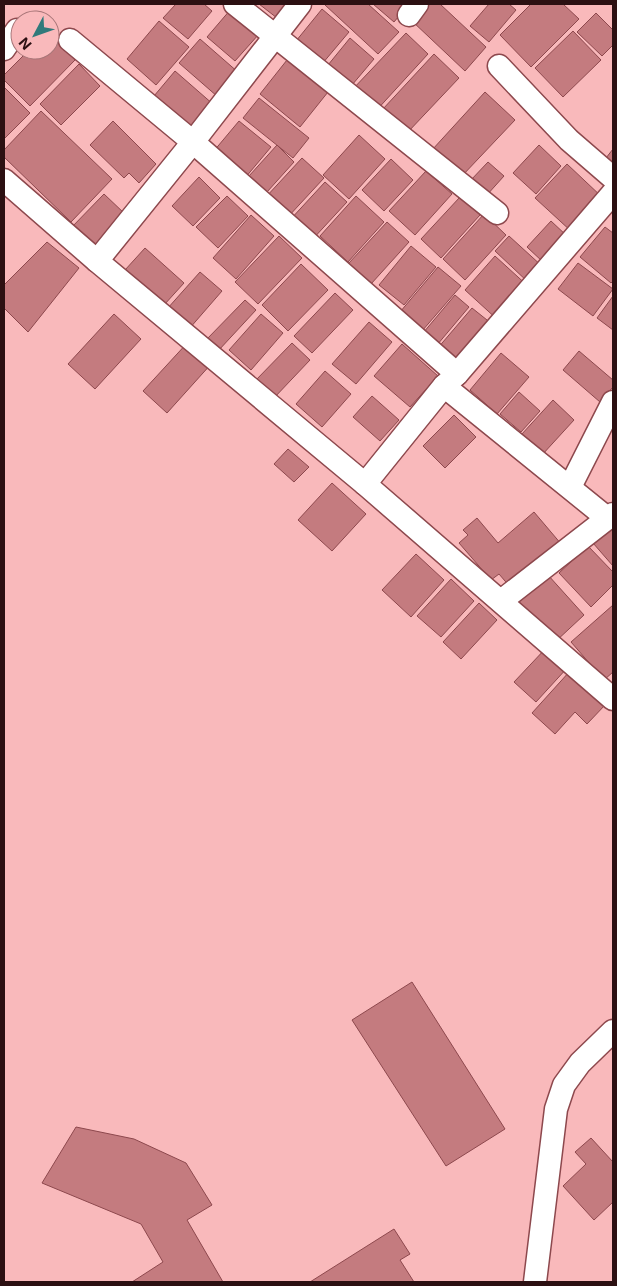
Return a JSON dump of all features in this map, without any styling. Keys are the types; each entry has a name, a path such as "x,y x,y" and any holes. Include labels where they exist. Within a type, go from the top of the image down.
{"street":[{"path":"235,4 498,213"},
{"path":"97,261 193,142 274,35 300,4"},
{"path":"70,40 193,142 570,487 610,516 501,601"},
{"path":"499,66 570,140 613,178"},
{"path":"4,180 97,261 365,484 613,699"},
{"path":"365,484 451,380 605,217 613,193"},
{"path":"570,487 613,402"},
{"path":"535,1282 556,1108 564,1085 580,1063 613,1031"}],"building":[{"path":"176,4 204,4 212,11 188,39 163,18"},
{"path":"259,4 289,4 277,18"},
{"path":"368,4 399,32 378,54 325,5"},
{"path":"373,4 409,4 394,22"},
{"path":"429,4 440,4 486,47 465,71 412,21"},
{"path":"489,4 509,4 516,10 489,42 470,26"},
{"path":"531,4 563,4 579,19 531,67 500,35"},
{"path":"231,9 259,34 235,61 207,37"},
{"path":"322,9 349,32 322,64 296,41"},
{"path":"596,13 613,30 613,45 602,56 577,32"},
{"path":"159,21 189,47 156,85 127,59"},
{"path":"573,31 601,60 563,97 535,68"},
{"path":"406,33 428,54 374,113 351,91"},
{"path":"350,38 374,59 352,85 328,65"},
{"path":"200,39 239,73 218,97 179,63"},
{"path":"60,45 75,60 30,106 4,80 4,75 19,60 60,60"},
{"path":"434,54 459,78 407,133 382,110"},
{"path":"287,60 328,92 300,127 260,94"},
{"path":"79,64 100,86 61,125 40,104"},
{"path":"175,71 214,105 192,130 154,96"},
{"path":"4,87 30,113 4,139"},
{"path":"485,92 515,120 461,177 432,150"},
{"path":"259,98 309,138 293,158 243,118"},
{"path":"41,111 112,179 71,222 4,157 4,150"},
{"path":"113,121 156,164 139,183 129,173 124,178 90,145"},
{"path":"239,121 271,147 245,178 213,152"},
{"path":"359,135 385,159 349,199 323,175"},
{"path":"277,145 294,162 267,192 249,176"},
{"path":"539,145 561,166 536,194 513,173"},
{"path":"613,149 613,164 606,158"},
{"path":"302,158 324,178 287,218 265,198"},
{"path":"391,159 413,180 384,211 362,190"},
{"path":"488,162 504,176 486,196 470,181"},
{"path":"567,164 603,198 572,232 535,198"},
{"path":"426,171 452,194 415,235 389,211"},
{"path":"199,177 220,198 193,226 172,206"},
{"path":"325,182 347,202 311,241 289,221"},
{"path":"104,194 125,214 91,249 70,229"},
{"path":"227,196 248,216 218,248 196,227"},
{"path":"356,196 384,222 348,262 320,236"},
{"path":"460,197 480,215 441,258 421,239"},
{"path":"484,214 506,235 465,280 443,259"},
{"path":"251,215 274,236 236,279 213,258"},
{"path":"551,221 567,236 543,262 527,247"},
{"path":"387,222 409,242 371,284 348,264"},
{"path":"605,227 613,233 613,281 611,283 580,257"},
{"path":"279,236 302,258 258,304 235,282"},
{"path":"509,236 543,267 529,283 495,251"},
{"path":"47,242 79,268 28,332 4,308 4,285"},
{"path":"411,246 436,267 404,305 379,285"},
{"path":"145,248 184,283 164,305 125,270"},
{"path":"495,256 530,288 499,321 465,290"},
{"path":"578,263 613,289 593,316 558,289"},
{"path":"301,264 328,290 288,331 262,305"},
{"path":"438,267 461,286 422,331 400,312"},
{"path":"200,272 222,291 189,329 167,309"},
{"path":"335,293 353,310 312,353 294,336"},
{"path":"455,295 469,307 437,345 423,333"},
{"path":"613,296 613,330 597,318"},
{"path":"245,300 256,310 218,351 206,340"},
{"path":"472,308 492,324 457,366 437,349"},
{"path":"114,314 141,339 95,389 68,364"},
{"path":"261,314 283,333 251,370 229,350"},
{"path":"369,322 392,342 356,384 332,364"},
{"path":"189,341 212,363 167,413 143,391"},
{"path":"292,343 310,360 273,399 255,381"},
{"path":"402,344 438,376 410,407 374,376"},
{"path":"579,351 613,380 613,387 600,402 563,370"},
{"path":"501,353 529,377 497,414 470,390"},
{"path":"325,371 351,394 322,427 296,404"},
{"path":"519,392 540,411 521,432 500,414"},
{"path":"372,396 399,420 380,441 353,417"},
{"path":"553,400 574,420 542,455 521,435"},
{"path":"454,415 476,437 445,468 423,446"},
{"path":"288,449 309,467 294,482 274,464"},
{"path":"332,483 366,514 332,551 298,520"},
{"path":"534,512 562,545 511,588 499,574 491,580 459,543 468,535 463,530 477,518 498,543"},
{"path":"613,525 613,566 593,543"},
{"path":"588,546 613,572 613,585 591,607 559,573"},
{"path":"416,554 444,580 411,617 382,590"},
{"path":"548,575 584,615 555,642 518,603"},
{"path":"451,579 474,601 441,637 417,616"},
{"path":"479,603 497,620 461,659 443,642"},
{"path":"613,605 613,672 604,680 571,642"},
{"path":"547,647 568,667 536,702 514,682"},
{"path":"570,671 606,704 587,724 575,712 555,734 532,713"},
{"path":"412,982 505,1129 446,1166 352,1020"},
{"path":"76,1127 134,1139 186,1163 212,1205 187,1220 223,1282 132,1282 163,1262 141,1224 42,1183"},
{"path":"591,1138 613,1162 613,1202 594,1220 563,1186 586,1164 575,1152"},
{"path":"394,1229 410,1254 400,1260 414,1282 310,1282"}]}
